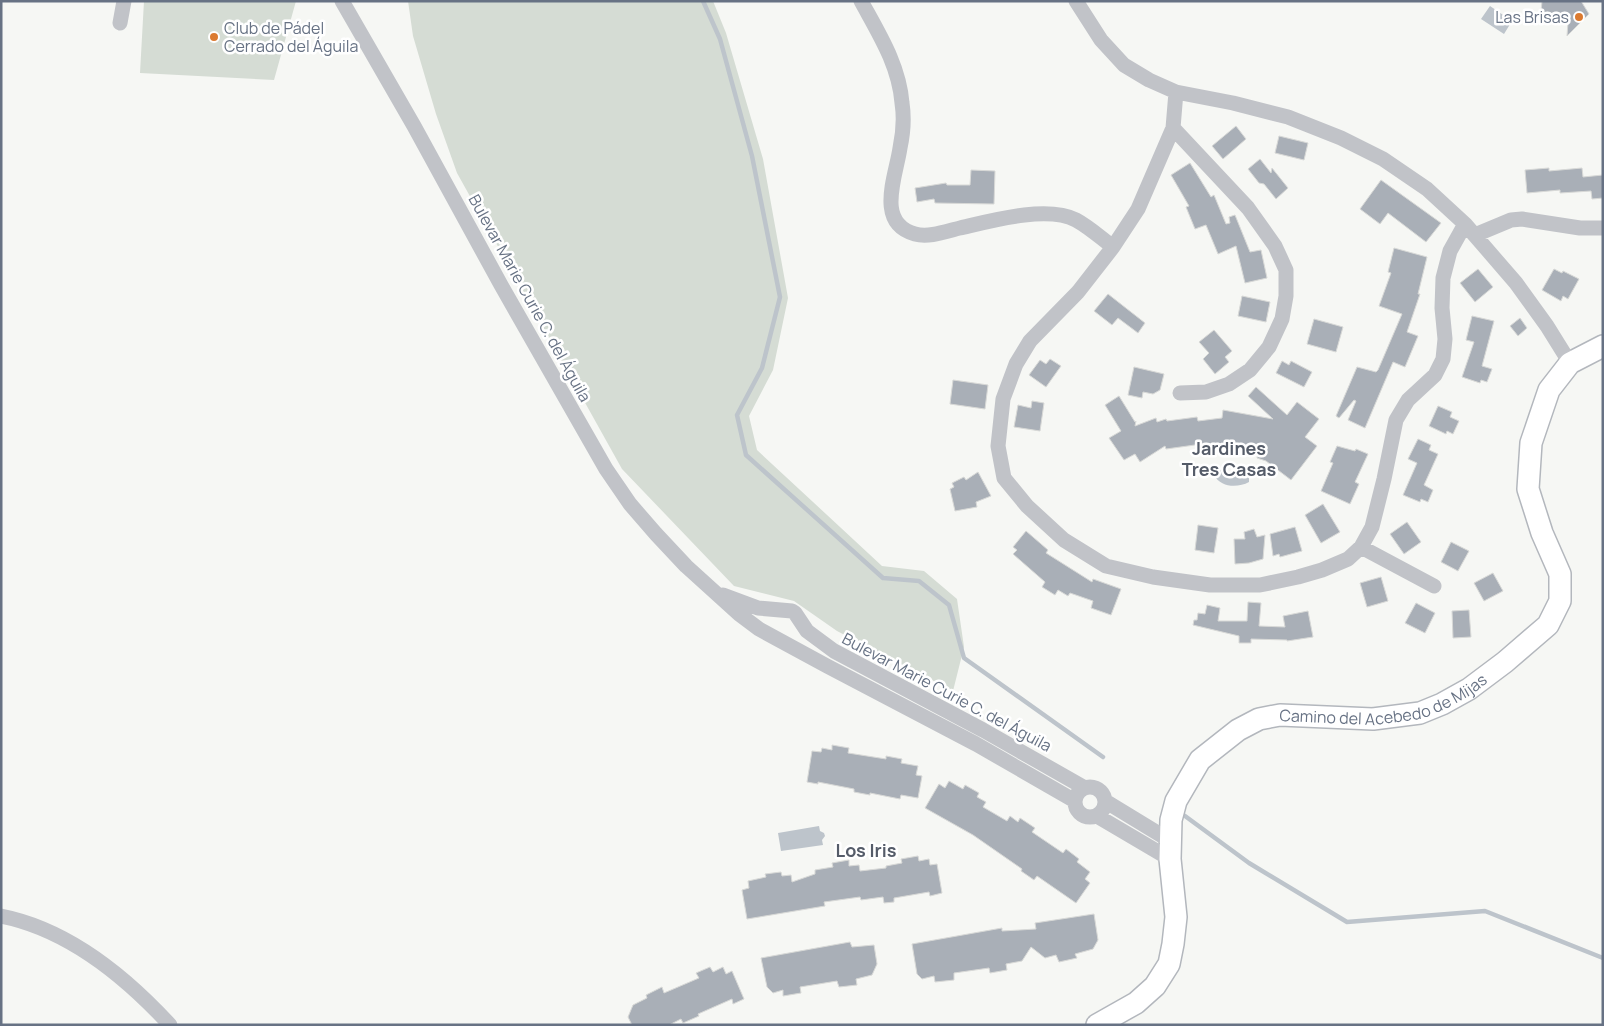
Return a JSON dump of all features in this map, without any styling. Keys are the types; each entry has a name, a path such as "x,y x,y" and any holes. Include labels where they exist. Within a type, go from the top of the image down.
{"street":[{"name":"Bulevar Marie Curie C. del Águila","path":"342,1 414,126 501,286 606,469 630,504 656,534 686,566 758,629 976,744 1075,801"},
{"path":"861,1 897,71 902,103 901,146 890,204 894,218 903,229 916,235 930,234 1030,214 1056,215 1075,220 1113,247"},
{"path":"1076,1 1101,40 1124,65 1149,80 1176,92 1233,103 1288,117 1341,138 1383,159 1427,189 1470,230 1516,283 1547,326 1570,363"},
{"path":"1176,92 1174,128 1138,209 1113,247 1078,292 1030,341 1016,364 1003,399 998,446 1004,478 1027,506 1064,540 1106,566 1153,577 1210,584 1260,585 1322,570 1348,559 1361,547 1372,527 1396,420 1408,400 1435,375 1443,359 1445,338 1442,308 1443,278 1450,251 1470,230 1511,220 1522,219 1580,228 1603,228"},
{"path":"1174,128 1248,208 1275,246 1286,270 1286,296 1282,319 1269,346 1250,370 1229,384 1206,392 1180,393"},
{"name":"Camino del Acebedo de Mijas","path":"1097,1025 1136,1002 1155,986 1169,964 1176,917 1169,850 1170,820 1176,801 1200,760 1238,730 1259,719 1280,715 1373,719 1420,712 1442,704 1469,689 1505,662 1548,625 1560,601 1560,574 1542,533 1528,489 1531,443 1549,390 1570,363 1603,346"},
{"path":"1361,547 1434,586"},
{"name":"Bulevar Marie Curie C. del Águila","path":"715,592 758,608 792,611 807,631 834,651 983,730 1085,788"},
{"path":"783,610 776,613 770,621 770,627 779,640 788,641 796,635 799,618"},
{"path":"1094,787 1098,789 1104,796 1105,801 1103,810 1097,816 1091,818 1082,815 1078,811 1075,801 1079,791 1085,788 1094,787"},
{"path":"1105,801 1169,850"},
{"path":"1097,816 1169,850"},
{"path":"1,916 36,925 76,944 121,978 170,1025"}],"shaded area":[{"name":"Club de Pádel Cerrado del Águila","path":"144,1 296,1 274,80 140,73"},
{"path":"408,1 713,1 726,33 763,159 788,298 773,370 749,416 757,450 882,566 924,571 957,599 964,647 953,691 837,631 794,601 734,586 622,469 457,173 436,114 413,36"},
{"path":"1490,6 1512,21 1504,34 1481,19"},
{"path":"1238,468 1249,471 1249,482 1235,486 1225,485 1214,475 1215,471 1219,469 1233,472"},
{"path":"819,826 820,831 825,836 822,840 823,845 781,851 778,833"}],"building":[{"name":"Las Brisas","path":"1542,1 1581,1 1589,14 1567,36 1568,22 1554,21 1555,14 1541,12"},
{"path":"1236,126 1246,139 1223,159 1212,146"},
{"path":"1279,136 1308,143 1304,160 1275,153"},
{"path":"1260,159 1271,173 1272,168 1288,188 1276,199 1264,184 1259,183 1248,169"},
{"path":"1190,163 1211,197 1214,195 1226,224 1230,223 1229,217 1235,215 1250,252 1261,250 1267,278 1245,283 1236,246 1218,254 1206,225 1195,229 1186,207 1189,206 1171,175"},
{"path":"1549,168 1549,171 1582,168 1583,177 1603,175 1603,198 1592,199 1591,191 1560,193 1560,190 1527,193 1525,170"},
{"path":"971,170 995,171 994,204 935,203 934,199 917,202 915,188 946,183 947,185 970,185"},
{"path":"1381,180 1441,223 1426,242 1388,213 1380,224 1360,209"},
{"path":"1394,248 1427,257 1418,294 1420,294 1407,332 1418,336 1405,367 1393,362 1365,428 1348,420 1356,401 1354,400 1339,418 1336,416 1357,367 1376,372 1378,370 1402,314 1379,306 1391,273 1388,272"},
{"path":"1478,269 1493,287 1475,302 1460,283"},
{"path":"1554,269 1579,279 1568,299 1563,296 1561,301 1542,290"},
{"path":"1108,294 1145,323 1138,333 1118,318 1112,325 1094,311"},
{"path":"1242,296 1270,302 1266,322 1238,316"},
{"path":"1472,316 1494,321 1482,366 1492,369 1487,382 1481,380 1480,383 1462,377 1474,342 1466,340"},
{"path":"1520,318 1527,328 1518,336 1510,326"},
{"path":"1314,319 1343,327 1336,352 1307,344"},
{"path":"1214,330 1232,351 1225,357 1229,362 1215,374 1203,359 1209,353 1199,342"},
{"path":"1050,359 1061,366 1046,387 1029,375 1040,360 1046,364"},
{"path":"1282,361 1289,365 1291,361 1312,372 1304,387 1276,373"},
{"path":"1134,367 1164,374 1160,390 1153,394 1143,392 1142,398 1128,395"},
{"path":"953,380 988,385 985,409 950,404"},
{"path":"1256,387 1287,415 1297,402 1319,419 1305,437 1317,446 1291,480 1266,461 1257,458 1258,453 1202,444 1166,449 1165,446 1140,462 1135,454 1124,460 1109,438 1121,431 1105,405 1119,396 1136,421 1135,426 1156,418 1157,422 1166,419 1167,421 1197,417 1198,421 1222,418 1223,410 1273,419 1248,396"},
{"path":"1032,401 1044,403 1040,431 1014,427 1018,405 1031,408"},
{"path":"1438,406 1452,412 1450,417 1459,421 1453,434 1447,431 1446,434 1429,426"},
{"path":"1418,439 1431,445 1429,450 1438,454 1424,485 1433,490 1428,502 1421,499 1420,502 1403,495 1417,463 1408,459"},
{"path":"1337,446 1355,451 1356,449 1368,454 1355,482 1359,484 1350,504 1321,491 1333,463 1330,462"},
{"path":"978,472 991,496 976,502 977,507 955,511 950,489 954,487 952,483 964,477 966,480"},
{"path":"1323,504 1340,532 1321,543 1305,515"},
{"path":"1407,522 1421,542 1404,554 1390,534"},
{"path":"1198,525 1218,528 1214,553 1195,550"},
{"path":"1295,527 1302,551 1280,557 1279,554 1273,556 1270,534"},
{"path":"1254,529 1257,537 1265,535 1263,559 1235,564 1234,539 1245,539 1244,532"},
{"path":"1026,531 1048,550 1046,553 1092,582 1093,579 1121,589 1111,615 1091,608 1093,601 1070,593 1068,596 1058,590 1055,595 1042,587 1045,582 1013,554 1017,550 1013,547"},
{"path":"1451,542 1469,551 1458,571 1441,562"},
{"path":"1493,573 1503,591 1484,601 1474,583"},
{"path":"1381,577 1388,601 1367,607 1360,583"},
{"path":"1248,602 1261,603 1259,626 1285,627 1283,616 1308,611 1313,637 1287,641 1251,639 1251,643 1239,643 1239,636 1193,625 1194,620 1197,620 1198,613 1205,614 1207,605 1220,608 1218,621 1247,621"},
{"path":"1416,603 1435,613 1425,633 1405,623"},
{"path":"1469,610 1471,637 1453,638 1452,611"},
{"path":"832,745 849,748 848,753 886,759 886,756 902,759 901,763 918,766 916,775 922,776 918,798 901,795 900,799 870,793 870,795 854,792 854,789 818,782 818,784 807,782 812,751 821,752 822,748 832,750"},
{"path":"949,781 963,789 965,785 979,793 977,797 986,802 983,807 1007,821 1010,816 1018,822 1020,818 1035,828 1032,832 1063,853 1066,849 1079,859 1077,862 1090,872 1085,879 1090,883 1076,903 1037,876 1034,880 1021,871 1022,869 973,835 925,808 939,784 945,788"},
{"path":"918,856 919,861 929,859 930,865 937,864 942,893 930,896 929,892 894,898 894,902 884,903 883,897 861,900 860,897 824,902 825,906 747,919 742,890 749,888 748,881 766,877 765,874 781,872 782,876 791,875 792,882 815,874 815,870 833,867 832,863 849,860 849,866 859,865 860,871 886,868 886,866 902,863 901,859"},
{"path":"1094,914 1098,940 1093,949 1075,954 1077,958 1059,962 1056,955 1045,958 1031,947 1022,961 1006,964 1007,970 990,973 989,968 954,973 954,980 935,982 934,976 922,979 917,974 912,944 1002,928 1002,931 1036,929 1035,923"},
{"path":"850,942 852,947 874,945 877,964 872,975 856,979 857,985 839,987 837,981 800,987 801,993 783,996 783,990 773,993 767,987 761,958"},
{"path":"710,967 713,972 723,967 726,974 732,971 744,999 733,1004 732,999 683,1023 681,1019 669,1025 632,1025 628,1017 633,1005 647,998 646,995 662,987 664,993 699,978 696,973"}],"waterway":[{"path":"703,1 720,39 752,156 780,297 762,368 737,415 746,455 883,578 919,581 949,605 964,658 1103,757"},
{"path":"1185,816 1249,863 1347,922 1485,911 1603,958"}],"place":[{"name":"Las Brisas","path":"1579,17"},
{"name":"Club de Pádel Cerrado del Águila","path":"214,37"}],"district":[{"name":"Jardines Tres Casas","path":"1229,459"},
{"name":"Los Iris","path":"866,851"}]}
